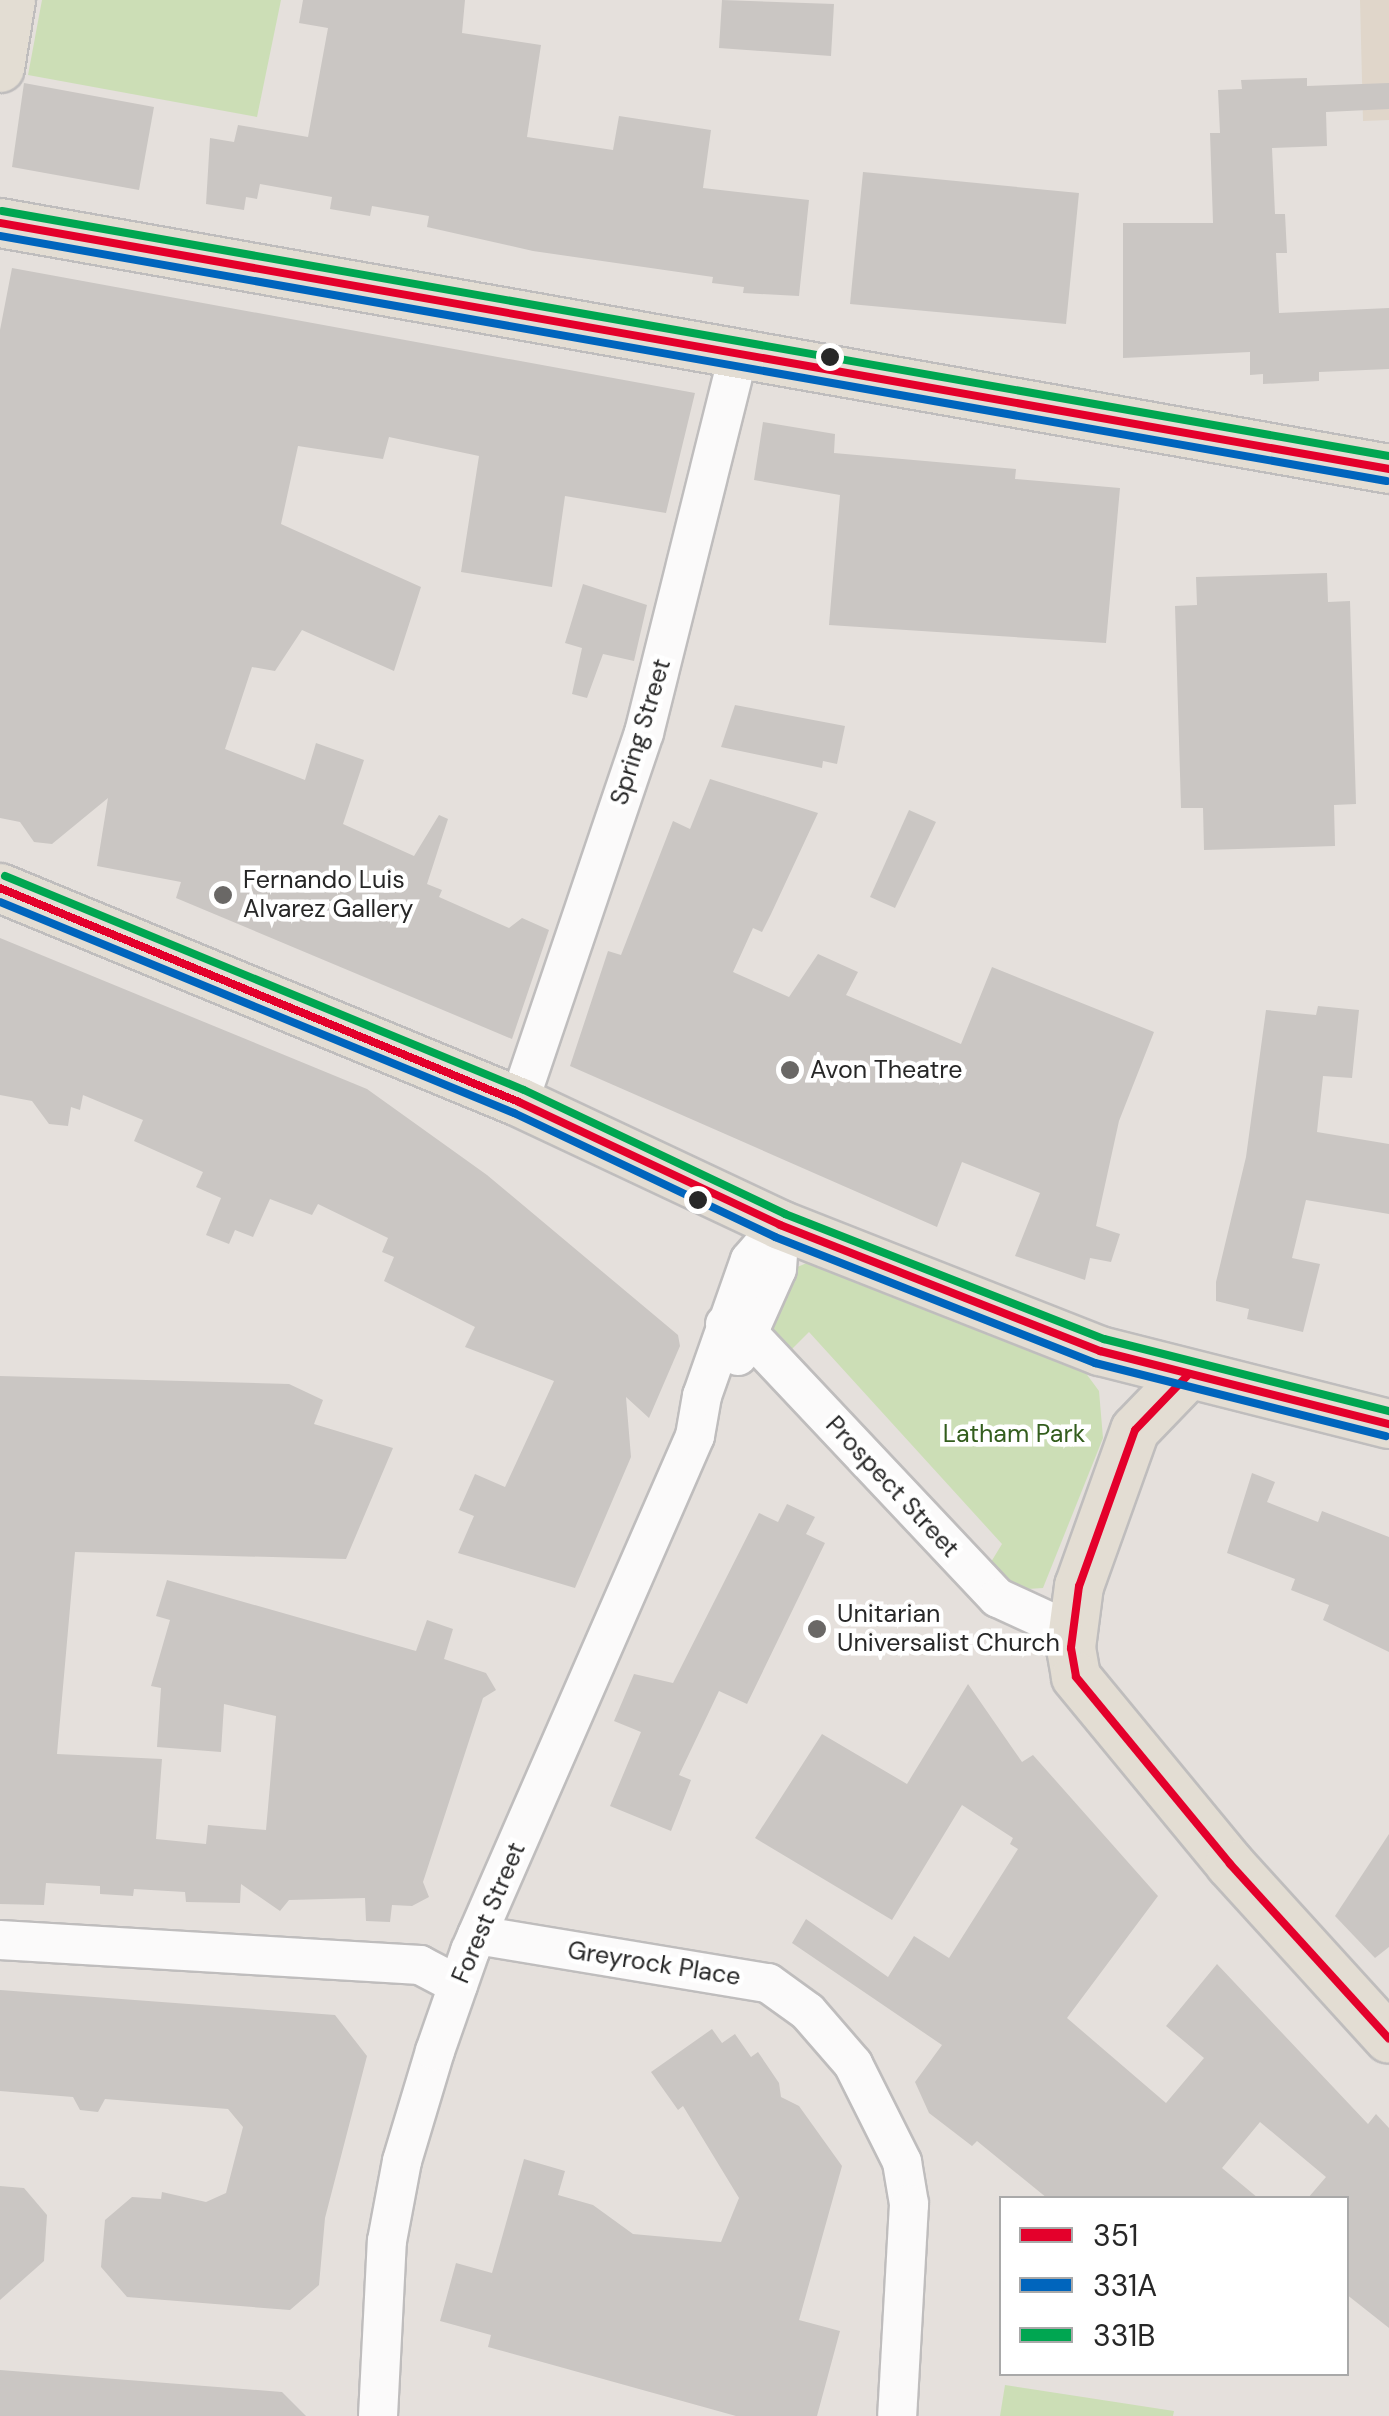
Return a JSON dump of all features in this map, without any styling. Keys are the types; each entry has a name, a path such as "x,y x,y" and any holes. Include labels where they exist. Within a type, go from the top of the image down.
{"main road":[{"path":"0,68 11,0"},
{"path":"0,223 1389,470"},
{"path":"0,888 519,1102 780,1226 1118,1358 1389,1424"},
{"path":"1118,1358 1136,1430"},
{"path":"1188,1375 1136,1430 1080,1586 1072,1640 1076,1677 1104,1716 1389,2040"}],"street":[{"name":"Spring Street","path":"519,1102 644,733 738,355"},
{"name":"Forest Street","path":"378,2416 384,2272 394,2200 417,2104 478,1935 695,1436 737,1328 777,1268 780,1226"},
{"name":"Prospect Street","path":"737,1328 998,1598 1072,1640"},
{"name":"Greyrock Place","path":"478,1935 768,1983 808,2012 853,2064 902,2162 909,2204 897,2416"},
{"path":"0,1940 420,1965 458,1985"}],"shaded area":[{"path":"1360,0 1389,0 1389,120 1363,121"}],"green space":[{"path":"42,0 281,0 257,117 28,75"},
{"name":"Latham Park","path":"809,1262 1085,1372 1099,1391 1103,1438 1043,1588 1013,1590 997,1574 991,1562 1002,1544 809,1332 791,1350 771,1337 766,1319 788,1271"},
{"path":"1005,2385 1174,2411 1173,2416 1000,2416"}],"building":[{"path":"303,0 465,0 462,33 541,45 527,137 613,150 619,116 711,130 703,188 809,200 799,296 743,293 744,287 712,283 713,277 533,251 427,227 429,216 372,206 370,216 330,209 332,197 260,184 257,199 246,197 244,210 206,204 210,138 234,142 238,125 308,137 328,28 299,23"},
{"path":"722,0 834,4 831,56 719,48"},
{"path":"1307,78 1307,86 1389,83 1389,109 1326,112 1327,146 1272,148 1275,214 1285,214 1287,253 1276,253 1279,313 1389,308 1389,369 1319,372 1319,381 1263,384 1263,374 1250,375 1250,352 1123,358 1123,223 1213,223 1210,133 1220,133 1218,90 1242,89 1241,80"},
{"path":"24,83 154,107 139,190 12,167"},
{"path":"863,172 1079,193 1066,324 850,304"},
{"path":"12,268 695,393 666,513 565,496 552,587 461,572 479,456 389,437 383,459 298,446 281,524 421,587 394,671 302,630 275,671 252,667 225,749 305,780 316,743 364,760 343,824 414,856 439,815 448,819 427,884 442,890 439,897 509,928 522,918 549,930 512,1039 176,898 181,882 97,866 108,798 52,844 34,842 20,822 0,818 0,330"},
{"path":"763,422 835,434 834,453 1016,469 1015,479 1120,488 1106,643 829,625 840,495 754,480"},
{"path":"1327,573 1328,602 1350,601 1356,804 1334,805 1335,846 1204,850 1203,808 1181,808 1175,606 1197,605 1196,577"},
{"path":"583,584 647,605 634,661 603,654 587,698 572,694 582,648 565,643"},
{"path":"735,705 845,726 837,764 823,761 822,768 721,747"},
{"path":"710,779 818,813 762,932 753,928 733,972 789,997 818,954 858,972 846,995 961,1044 992,967 1154,1032 1119,1121 1096,1226 1120,1234 1111,1262 1090,1258 1085,1280 1015,1256 1040,1193 962,1162 937,1227 570,1066 608,951 621,955 673,821 690,829"},
{"path":"909,810 936,822 895,908 870,897"},
{"path":"0,938 367,1089 487,1175 678,1335 680,1346 649,1418 626,1397 631,1457 575,1588 458,1553 474,1516 459,1510 475,1474 505,1487 554,1381 465,1347 475,1327 384,1281 394,1257 382,1252 388,1238 318,1204 312,1215 270,1199 253,1237 235,1230 229,1244 206,1235 221,1198 196,1187 203,1172 134,1141 143,1120 83,1095 80,1110 71,1107 68,1126 49,1124 32,1101 0,1095"},
{"path":"1318,1006 1359,1010 1352,1078 1323,1076 1317,1132 1389,1144 1389,1214 1306,1200 1292,1258 1320,1264 1303,1332 1247,1319 1249,1309 1216,1301 1216,1282 1246,1157 1266,1010 1316,1015"},
{"path":"0,1376 289,1384 323,1400 314,1424 393,1448 346,1559 75,1552 57,1754 162,1759 156,1839 206,1844 208,1825 266,1830 276,1716 224,1704 221,1752 157,1747 161,1688 151,1686 170,1620 156,1616 167,1580 416,1651 427,1620 453,1629 444,1659 486,1673 496,1690 483,1698 423,1882 429,1897 412,1906 392,1905 390,1922 366,1921 365,1898 289,1900 280,1911 241,1884 240,1903 186,1902 185,1892 134,1889 133,1896 100,1894 100,1886 46,1883 44,1905 0,1904"},
{"path":"1252,1473 1275,1482 1267,1502 1318,1522 1322,1511 1389,1537 1389,1652 1323,1620 1329,1605 1291,1590 1295,1579 1227,1553"},
{"path":"787,1504 815,1517 806,1534 825,1543 747,1704 719,1691 679,1775 691,1780 671,1831 610,1806 641,1732 614,1721 634,1674 673,1683 759,1513 778,1522"},
{"path":"968,1684 1022,1762 1033,1755 1158,1896 1067,2018 1166,2103 1204,2058 1166,2026 1217,1964 1368,2124 1376,2114 1389,2128 1389,2328 1349,2296 1349,2196 1310,2196 1326,2177 1260,2122 1222,2168 1256,2196 1045,2196 977,2141 972,2146 929,2113 915,2082 942,2045 792,1943 806,1919 888,1977 914,1936 949,1958 1018,1849 1010,1844 1013,1838 962,1805 892,1920 755,1838 822,1734 907,1784"},
{"path":"1389,1834 1389,1947 1375,1958 1335,1916"},
{"path":"0,1990 335,2015 367,2056 325,2218 319,2285 290,2310 127,2297 101,2267 105,2220 132,2197 161,2199 162,2192 206,2202 226,2193 243,2127 228,2109 105,2099 98,2112 80,2110 73,2097 0,2091"},
{"path":"712,2029 722,2043 735,2034 751,2057 758,2052 779,2083 781,2097 799,2106 842,2166 799,2320 840,2331 817,2416 736,2416 488,2347 491,2335 440,2321 456,2263 492,2273 524,2159 565,2171 558,2195 593,2205 633,2234 721,2242 739,2198 683,2106 678,2110 651,2072"},
{"path":"0,2186 24,2188 47,2215 44,2261 0,2300"},
{"path":"0,2370 282,2392 306,2416 0,2416"}],"transit line":[{"name":"331B","path":"2,211 1389,456"},
{"name":"351","path":"0,223 1389,469"},
{"name":"331A","path":"0,236 1387,481"},
{"name":"331B","path":"5,876 524,1090 785,1214 1104,1339 1389,1411"},
{"name":"351","path":"0,888 519,1102 780,1225 1100,1351 1389,1424"},
{"name":"331A","path":"0,902 514,1113 775,1237 1095,1363 1386,1436"},
{"name":"351","path":"1188,1375 1135,1430 1079,1586 1071,1648 1076,1677 1230,1864 1389,2039"}],"place":[{"name":"Fernando Luis Alvarez Gallery","path":"223,895"},
{"name":"Avon Theatre","path":"790,1070"},
{"name":"Unitarian Universalist Church","path":"817,1629"}]}
